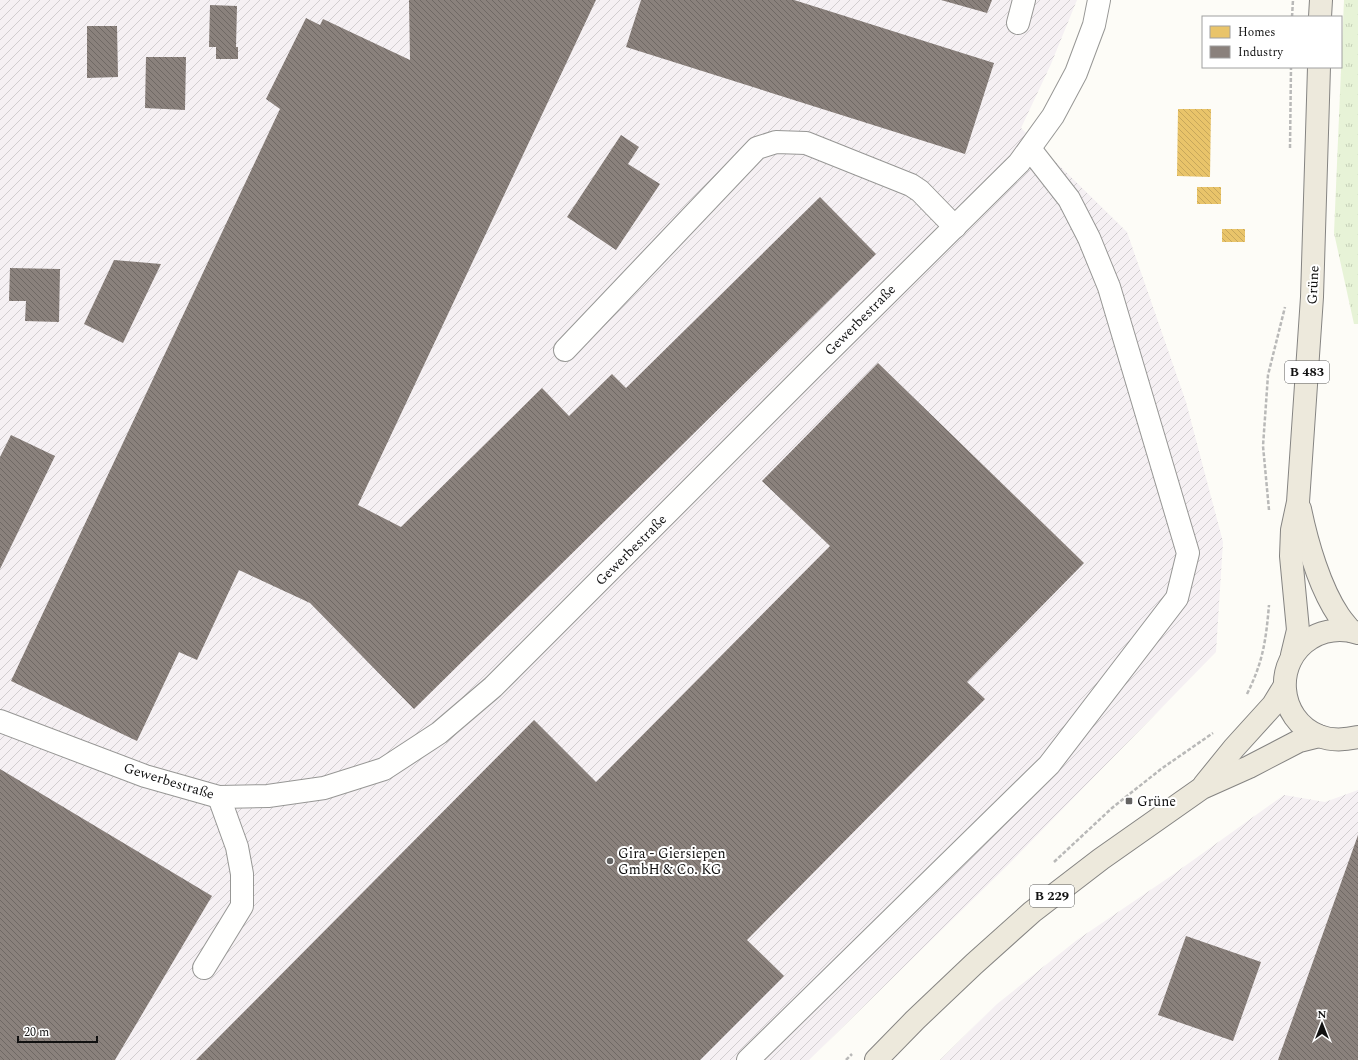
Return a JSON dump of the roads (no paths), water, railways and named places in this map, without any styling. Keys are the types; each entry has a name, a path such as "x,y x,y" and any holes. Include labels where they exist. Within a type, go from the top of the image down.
{"main road":[{"path":"1320,16 1321,0"},
{"name":"Grüne","path":"1284,687 1286,671 1292,656 1298,630 1291,556 1292,530 1298,502 1312,297 1319,68"},
{"name":"Grüne","path":"1298,502 1304,527 1324,588 1339,616 1355,632"},
{"path":"1292,656 1304,643 1318,634 1334,630 1355,632"},
{"path":"1284,687 1287,703 1294,717 1305,728 1319,736 1332,739 1345,740 1358,737"},
{"name":"B 229","path":"1202,788 1234,748 1273,705 1284,687"},
{"name":"B 229","path":"876,1060 915,1020 1032,912 1101,859 1202,788 1249,767 1299,741 1319,736"}],"street":[{"path":"1018,23 1024,0"},
{"name":"Gewerbestraße","path":"0,721 145,776 219,797 268,796 324,788 384,769 439,733 492,687 540,641 813,366 1019,163 1053,116 1076,73 1094,25 1099,0"},
{"path":"565,350 757,148 776,142 806,143 912,185 920,191 955,227"},
{"path":"748,1060 1049,765 1177,598 1188,553 1109,287 1089,238 1069,199 1030,149"},
{"path":"204,968 242,906 242,874 237,847 219,797"}],"place":[{"name":"Grüne","path":"1129,801"},
{"name":"Gira - Giersiepen GmbH & Co. KG","path":"610,861"}]}
